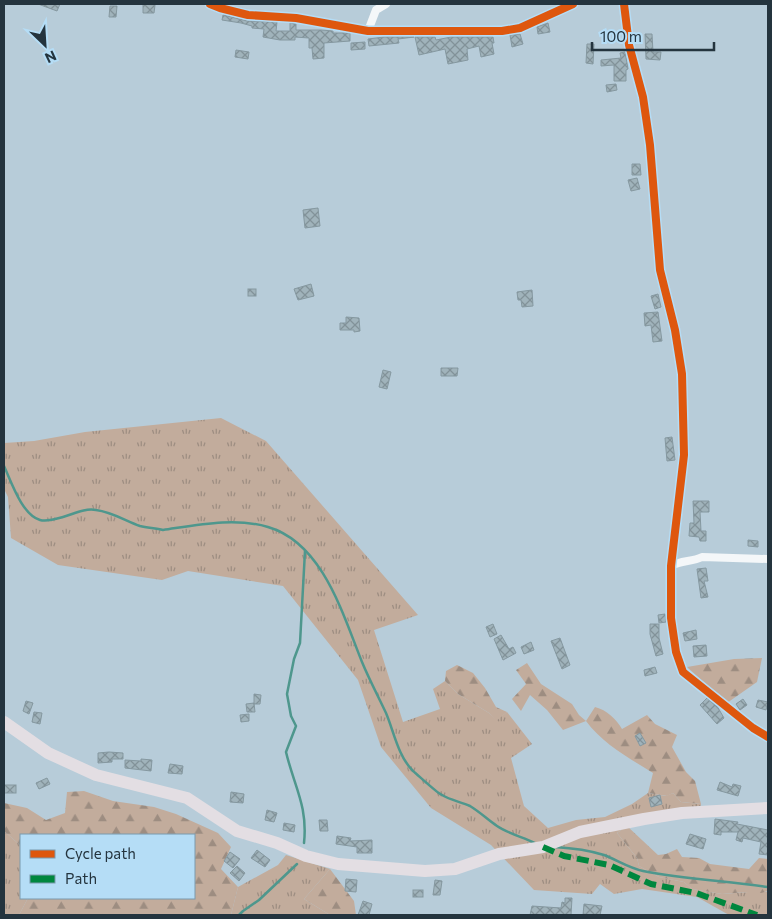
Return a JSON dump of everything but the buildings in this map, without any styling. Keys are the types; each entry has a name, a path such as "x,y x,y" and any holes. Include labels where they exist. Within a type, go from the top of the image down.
{"main road":[{"path":"4,722 48,753 96,775 187,798 237,831 277,843 306,856 338,864 425,871 455,869 499,854 544,847 580,832 644,819 682,812 768,808"}],"street":[{"path":"210,4 248,15 296,18 368,31 502,31 520,28 572,4"},
{"path":"368,31 376,10 386,4"},
{"path":"624,4 629,45 643,97 650,145 660,270 675,330 682,374 684,455 671,566 671,618 676,652 683,672 753,728 768,736"},
{"path":"671,566 702,557 768,558"}],"green space":[{"path":"221,418 266,441 418,615 374,630 403,722 440,709 433,689 445,681 458,694 489,713 496,720 507,712 532,744 511,758 524,806 548,828 576,820 605,817 632,804 648,793 666,796 673,793 681,802 701,804 699,816 627,826 617,833 637,858 639,866 659,877 684,882 692,889 722,894 768,892 768,915 729,915 697,897 642,889 614,894 600,884 592,894 534,890 491,845 431,808 381,747 358,680 283,586 188,571 162,580 58,565 11,538 8,497 4,489 4,443 34,441 85,432"},
{"path":"762,658 757,682 727,703 687,667 734,659"},
{"path":"527,663 541,684 572,704 579,715 586,721 563,730 547,710 530,695 521,711 512,699 526,684 516,670"},
{"path":"457,665 473,673 485,688 496,707 507,712 496,721 489,713 458,694 445,681 446,671"},
{"path":"595,707 611,715 622,729 647,715 655,724 677,735 672,747 686,772 695,781 701,804 681,802 673,793 667,796 648,793 653,773 608,744 586,721"},
{"path":"84,791 113,801 154,807 176,814 218,833 231,847 221,869 238,887 231,915 19,915 27,899 195,899 195,834 20,834 20,845 4,831 4,803 27,808 46,820 65,813 67,792"},
{"path":"627,826 658,855 677,849 682,857 699,858 710,864 749,869 759,858 768,859 768,891 761,893 722,894 692,889 684,882 659,877 639,866 637,858 617,833"},
{"path":"4,831 20,845 20,899 27,899 19,915 4,915"},
{"path":"286,855 330,869 304,899 330,915 231,915 238,887 278,865"},
{"path":"330,869 354,901 356,915 330,915 304,899"}],"waterway":[{"path":"4,466 23,505 28,512 40,520 46,521 92,510 102,511 140,526 163,530 229,522 255,524 287,535 303,548 317,564 328,583 386,713 400,751 408,765 440,794 470,806 502,829 535,843"},
{"path":"304,843 304,818 300,796 286,752 296,726 291,716 287,694 294,659 300,643 305,551"},
{"path":"555,847 598,853 643,871 768,887"},
{"path":"239,915 259,900 297,864"}],"marked path":[{"path":"543,847 564,856 609,865 651,884 696,893 757,915"}],"cycle path":[{"path":"210,4 248,15 296,18 368,31 502,31 520,28 573,4"},
{"path":"624,4 629,45 643,97 650,145 660,270 675,330 682,374 684,455 671,566 671,618 676,652 683,672 753,728 768,737"}]}
